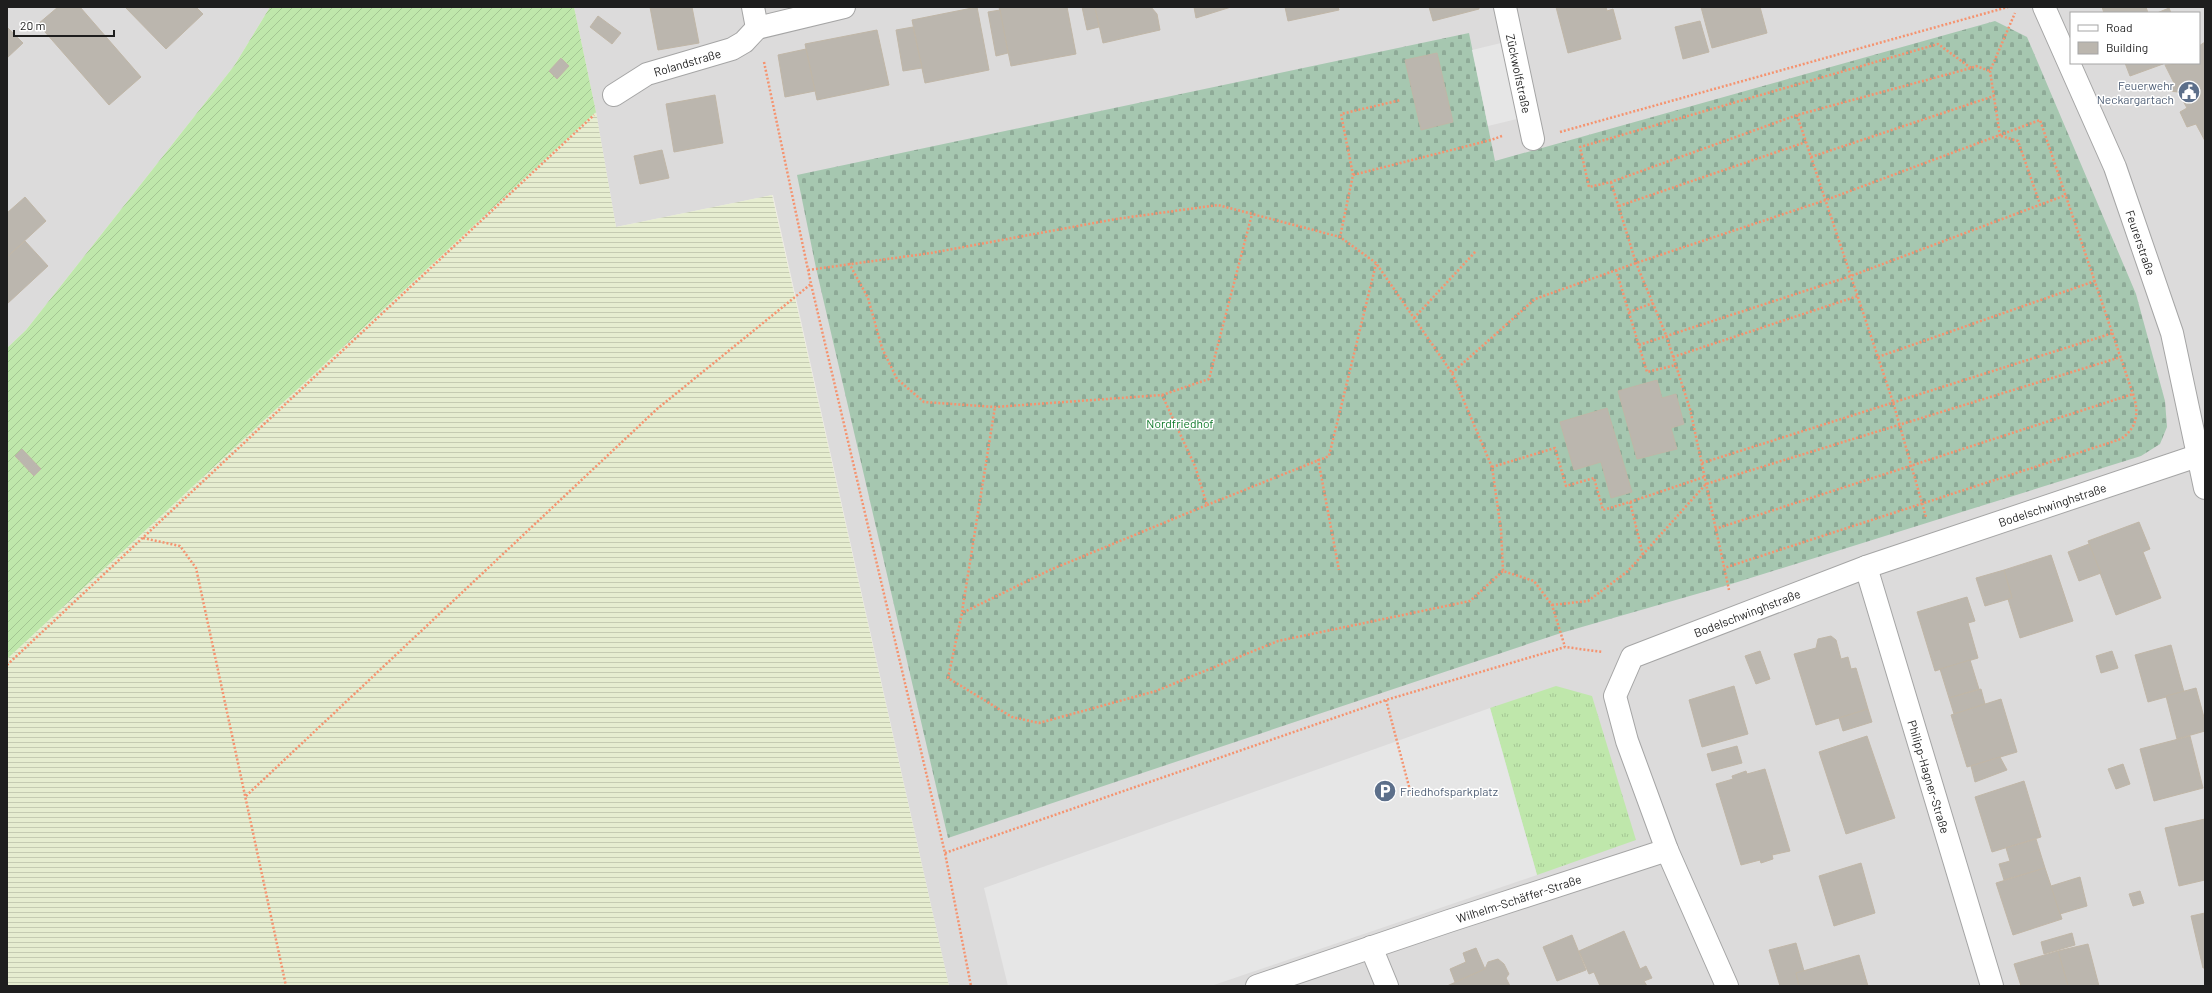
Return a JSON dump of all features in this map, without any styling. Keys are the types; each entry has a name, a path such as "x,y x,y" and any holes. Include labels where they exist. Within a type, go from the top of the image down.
{"street":[{"path":"755,17 844,7"},
{"name":"Zückwolfstraße","path":"1505,7 1531,132"},
{"name":"Feurerstraße","path":"2044,7 2116,167 2167,317 2172,332 2197,456 2205,488"},
{"name":"Rolandstraße","path":"614,95 647,74 732,49 744,42 755,17"},
{"name":"Bodelschwinghstraße","path":"1632,657 1866,567 2197,456"},
{"name":"Philipp-Hagner-Straße","path":"1866,567 1992,986"},
{"path":"1632,657 1615,696 1627,741 1667,850 1727,986"},
{"name":"Wilhelm-Schäffer-Straße","path":"1257,986 1667,850"},
{"path":"1371,947 1387,986"}],"path":[{"path":"1353,175 1490,140 1531,132 2008,7"},
{"path":"2000,136 1990,71 2018,7"},
{"path":"755,17 808,270 945,853 971,986"},
{"path":"1971,68 1938,44 1580,147 1590,187 1611,182 1797,115 1971,68 1976,66 1990,71"},
{"path":"7,665 614,95"},
{"path":"1811,157 1994,96"},
{"path":"1340,237 1353,175 1341,114 1401,100"},
{"path":"1797,115 1894,402 1934,544"},
{"path":"1452,373 1535,299 1636,263 1826,200 2040,120 2134,394 2137,406 2136,420 2130,433 2121,439 1724,568"},
{"path":"2000,136 2018,141 2040,204"},
{"path":"1619,206 1806,142"},
{"path":"1611,182 1636,263 1666,335 1690,409 1724,568 1733,618"},
{"path":"1639,344 1851,276 2066,194"},
{"path":"808,270 848,263 931,253 1116,219 1218,205 1340,237 1376,263 1452,373 1492,466 1501,530 1503,571"},
{"path":"848,263 868,298 882,348 897,379 924,402 995,407 1162,395 1208,379 1252,214"},
{"path":"1414,318 1476,252"},
{"path":"962,613 1050,570 1329,456 1376,263"},
{"path":"1616,270 1647,372 1676,365"},
{"path":"1878,357 2095,281"},
{"path":"246,796 657,409 812,284"},
{"path":"1673,358 1858,296"},
{"path":"1629,312 1653,303"},
{"path":"1702,463 2113,333"},
{"path":"1552,605 1588,602 1628,571 1706,484 2121,357"},
{"path":"1716,530 2134,394"},
{"path":"1162,395 1195,466 1207,505"},
{"path":"995,407 962,613 948,678 1012,717 1039,723 1156,691 1278,641 1470,601 1503,571"},
{"path":"1492,466 1555,448 1566,486 1594,478 1603,510 1704,477"},
{"path":"1318,460 1339,570"},
{"path":"1630,502 1642,555"},
{"path":"142,538 180,546 196,568 286,986"},
{"path":"1503,571 1534,581 1552,605 1565,647"},
{"path":"945,853 1386,700 1565,647 1632,657"},
{"path":"1386,700 1411,794"}],"shaded area":[{"path":"7,7 270,7 234,66 26,330 7,348"},
{"path":"574,7 2205,7 2205,986 949,986 773,195 616,227 596,112"},
{"path":"1501,43 1517,119 1488,126 1472,50"},
{"name":"Friedhofsparkplatz","path":"1490,708 1537,875 1211,986 1008,986 984,888"}],"green space":[{"path":"270,7 574,7 596,112 7,659 7,348 26,330 234,66"},
{"name":"Nordfriedhof","path":"1995,21 2027,37 2136,294 2165,401 2167,427 2160,444 2141,456 1728,585 1561,633 948,838 816,268 797,175 1469,33 1495,161"},
{"path":"596,112 616,227 772,195 949,986 7,986 7,659"},
{"path":"1556,686 1592,696 1636,840 1537,875 1490,708"}],"building":[{"path":"58,7 80,7 141,77 109,105 38,24"},
{"path":"125,7 196,7 203,14 166,49"},
{"path":"650,7 692,7 699,43 658,50"},
{"path":"977,7 989,70 925,83 912,20"},
{"path":"999,7 1067,7 1076,54 1011,66"},
{"path":"1082,7 1095,7 1099,27 1087,30"},
{"path":"1095,7 1151,7 1157,14 1160,30 1103,43"},
{"path":"1194,7 1231,7 1196,18"},
{"path":"1285,7 1338,7 1339,10 1288,21"},
{"path":"1429,7 1479,7 1479,9 1433,21"},
{"path":"1556,7 1606,7 1607,11 1613,9 1621,39 1568,53"},
{"path":"1701,7 1760,7 1767,33 1712,48"},
{"path":"2102,7 2146,7 2148,12 2104,12"},
{"path":"2169,8 2171,12 2159,12"},
{"path":"1000,10 1008,53 996,56 988,12"},
{"path":"598,16 621,33 612,44 590,27"},
{"path":"1700,21 1709,52 1683,59 1675,27"},
{"path":"7,27 23,43 7,58"},
{"path":"913,27 922,68 903,71 896,30"},
{"path":"877,30 889,85 817,100 805,44"},
{"name":"Feuerwehr Neckargartach","path":"2205,42 2205,141 2196,124 2187,127 2180,112 2187,108 2178,92 2170,91 2174,83 2165,65 2200,64 2200,45"},
{"path":"806,49 815,91 785,97 778,55"},
{"path":"1437,53 1453,122 1421,130 1405,60"},
{"path":"561,58 569,66 557,79 549,71"},
{"path":"2125,64 2163,64 2130,76"},
{"path":"715,95 723,143 674,152 666,104"},
{"path":"662,150 669,178 640,184 634,156"},
{"path":"25,197 46,221 7,257 7,213"},
{"path":"25,241 48,266 7,304 7,257"},
{"path":"1657,380 1662,398 1676,394 1684,424 1671,428 1677,449 1637,459 1618,391"},
{"path":"1607,408 1632,492 1611,498 1601,462 1574,470 1560,422"},
{"path":"22,449 41,469 34,476 15,456"},
{"path":"2139,522 2150,549 2143,552 2161,598 2116,615 2088,541"},
{"path":"2089,544 2101,573 2079,581 2068,552"},
{"path":"2051,555 2073,621 2020,638 2008,599 2012,598 2004,570"},
{"path":"2004,570 2012,598 1985,606 1976,578"},
{"path":"1967,597 1975,621 1968,623 1978,658 1935,671 1917,612"},
{"path":"1831,636 1836,640 1841,659 1848,657 1851,669 1856,668 1868,709 1816,725 1794,654 1816,648 1818,639"},
{"path":"2171,645 2184,692 2148,702 2135,655"},
{"path":"1760,651 1770,679 1756,684 1745,656"},
{"path":"2112,651 2118,668 2101,673 2096,656"},
{"path":"1970,660 1979,689 1949,698 1940,669"},
{"path":"1734,686 1748,734 1702,747 1689,700"},
{"path":"2196,688 2205,721 2205,731 2177,739 2166,696"},
{"path":"1981,689 1985,704 1954,714 1949,698"},
{"path":"2001,699 2017,752 1967,767 1951,715"},
{"path":"1868,709 1872,722 1843,731 1839,718"},
{"path":"1867,736 1895,818 1846,834 1819,752"},
{"path":"2190,736 2203,788 2154,801 2140,749"},
{"path":"1737,746 1742,763 1712,771 1707,754"},
{"path":"2000,757 2007,770 1975,782 1971,766"},
{"path":"2123,764 2130,784 2116,789 2108,769"},
{"path":"1765,769 1790,851 1772,855 1773,859 1761,863 1760,860 1741,865 1716,784 1733,779 1732,776 1746,771 1747,774"},
{"path":"2024,781 2041,837 1992,852 1975,797"},
{"path":"2205,819 2205,880 2179,886 2165,828"},
{"path":"2036,839 2045,868 2004,880 1999,864 2010,861 2006,848"},
{"path":"1861,863 1875,913 1834,926 1819,876"},
{"path":"2045,868 2062,919 2013,935 1996,883"},
{"path":"2080,877 2087,906 2060,914 2051,886"},
{"path":"2140,891 2144,903 2133,906 2129,894"},
{"path":"2205,913 2205,968 2203,968 2191,916"},
{"path":"1624,931 1640,969 1646,966 1652,978 1644,981 1647,986 1600,986 1594,972 1589,974 1579,951"},
{"path":"2072,933 2075,945 2044,954 2041,942"},
{"path":"1572,935 1586,970 1557,981 1543,947"},
{"path":"1796,943 1804,971 1796,973 1799,986 1780,986 1769,950"},
{"path":"2088,944 2099,986 2068,986 2058,951"},
{"path":"1476,948 1485,969 1455,982 1450,969 1466,962 1463,953"},
{"path":"2058,951 2068,986 2021,986 2014,964"},
{"path":"1859,955 1868,986 1799,986 1796,973"},
{"path":"1498,959 1504,964 1509,974 1506,978 1510,986 1447,986 1485,969 1488,962"}],"place":[{"name":"Feuerwehr Neckargartach","path":"2189,92"},
{"name":"Friedhofsparkplatz","path":"1385,791"}]}
